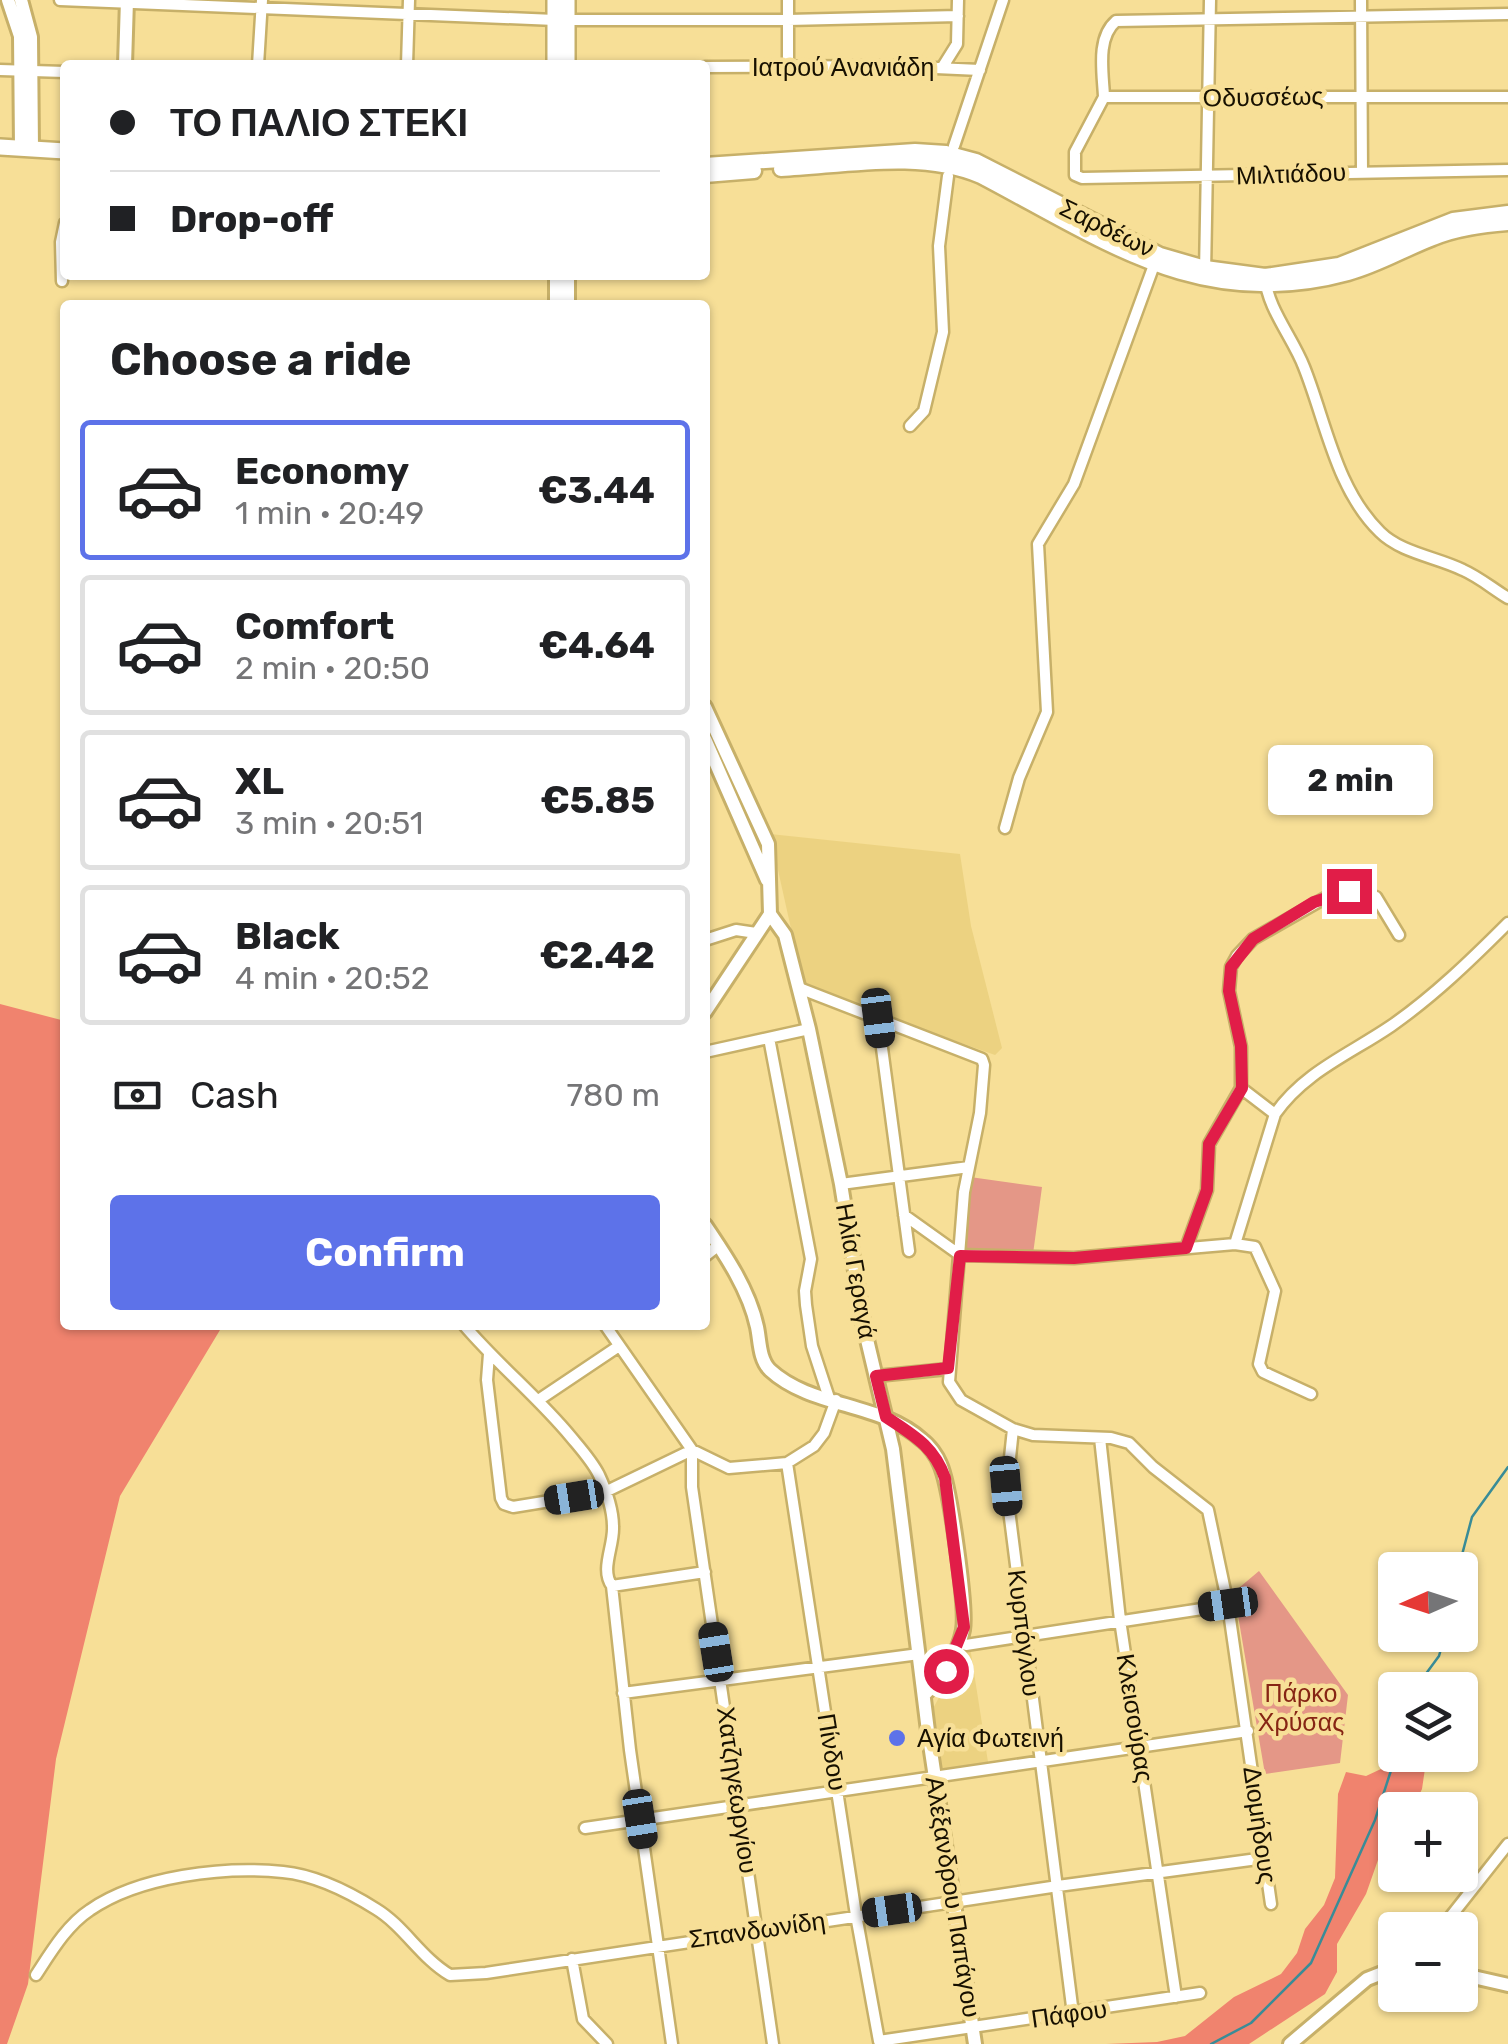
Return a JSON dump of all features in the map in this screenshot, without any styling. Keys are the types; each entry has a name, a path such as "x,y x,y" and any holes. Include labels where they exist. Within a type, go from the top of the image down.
{"main road":[{"path":"555,0 566,60"},
{"path":"556,60 566,0"},
{"path":"0,147 60,152"},
{"name":"Σαρδέων","path":"710,164 946,152 984,165 1205,274"},
{"name":"Σαρδέων","path":"710,174 907,163 949,166 981,176 1154,265 1265,282 1342,275 1439,236 1508,224"},
{"name":"Σαρδέων","path":"1265,282 1339,265 1452,220 1508,212"}],"street":[{"path":"60,0 262,4 409,16 561,20 958,16"},
{"path":"406,60 409,0"},
{"path":"788,0 788,66"},
{"path":"942,68 957,44 958,0"},
{"path":"954,146 1003,0"},
{"path":"1205,274 1210,0"},
{"path":"1360,0 1362,171"},
{"path":"14,1 30,25 27,149"},
{"path":"125,60 127,1"},
{"path":"258,60 262,4"},
{"path":"1104,97 1103,44 1110,25 1122,20 1508,14"},
{"name":"Ιατρού Ανανιάδη","path":"710,67 980,70"},
{"path":"0,70 60,72"},
{"name":"Οδυσσέως","path":"1104,97 1508,97"},
{"name":"Μιλτιάδου","path":"1104,97 1075,152 1074,175 1082,178 1508,170"},
{"path":"910,426 924,410 943,332 939,246 948,176"},
{"path":"1005,828 1019,778 1047,712 1038,544 1074,484 1154,265"},
{"path":"1265,282 1306,370 1337,463 1368,518 1396,544 1465,570 1508,598"},
{"path":"710,718 768,844 770,914 710,1004"},
{"path":"710,751 767,880"},
{"path":"1186,1248 1207,1190 1209,1144 1242,1088 1241,1046 1229,979 1231,967 1245,947 1314,902 1349,891 1376,897 1399,935"},
{"name":"Ηλία Γεραγά","path":"770,914 785,935 799,988 841,1184 864,1327 886,1417 924,1695"},
{"path":"1235,1244 1275,1114 1287,1097 1317,1071 1392,1026 1508,924"},
{"path":"710,938 736,930 756,933"},
{"path":"799,988 982,1058 980,1114 969,1168 948,1382 961,1400 1012,1430 1049,1437 1100,1438"},
{"path":"878,1018 909,1251"},
{"path":"710,1051 809,1029"},
{"path":"611,1330 692,1450 729,1468 787,1463 814,1446 824,1433 832,1399 812,1346 805,1291 811,1259 769,1038"},
{"path":"1242,1088 1275,1114"},
{"path":"841,1184 969,1168"},
{"path":"904,1215 960,1256 1074,1258 1235,1244 1255,1247 1275,1290 1259,1364 1263,1372 1311,1394"},
{"path":"710,1233 754,1316 765,1364 786,1380 886,1417 922,1439 939,1460 945,1478 964,1627 946,1671 924,1695"},
{"path":"710,1252 718,1245"},
{"path":"468,1330 540,1399 590,1461 605,1492 614,1525 607,1580 612,1586 623,1694 672,2044"},
{"path":"540,1399 619,1346"},
{"path":"489,1354 487,1380 504,1504 513,1507 605,1492 692,1450"},
{"path":"876,1376 948,1368"},
{"name":"Κυρπόγλου","path":"1012,1430 1006,1486 1073,2014"},
{"name":"Διομήδους","path":"1100,1438 1129,1443 1208,1510 1228,1604 1271,1904"},
{"name":"Κλεισούρας","path":"1100,1438 1120,1620 1176,1997"},
{"name":"Χατζηγεωργίου","path":"692,1450 692,1486 774,2044"},
{"name":"Πίνδου","path":"787,1463 856,1916 879,2041"},
{"path":"612,1586 705,1572"},
{"path":"959,1642 966,1645 1228,1604"},
{"path":"623,1694 919,1654"},
{"name":"Αλέξανδρου Παπάγου","path":"924,1695 975,2044"},
{"path":"585,1828 1248,1731"},
{"path":"1454,1912 1508,1844"},
{"name":"Σπανδωνίδη","path":"36,1975 62,1936 88,1911 143,1885 184,1877 284,1872 312,1878 380,1912 450,1974 486,1973 660,1944 1265,1858"},
{"path":"572,1959 583,2019 608,2044"},
{"path":"1290,2044 1367,1979 1378,1975"},
{"path":"1478,1978 1508,1985"},
{"name":"Πάφου","path":"879,2041 1200,1993"}],"shaded area":[{"path":"770,834 960,854 971,926 1002,1048 995,1055 804,987"},
{"path":"0,1004 60,1020 60,1330 220,1330 120,1496 56,1759 28,1984 7,2044 0,2044"},
{"path":"970,1647 988,1762 938,1771 929,1716"},
{"path":"1378,1770 1424,1772 1421,1792 1378,1792 1378,1860 1366,1894 1337,1944 1337,1972 1325,1994 1249,2044 1106,2044 1157,2042 1185,2036 1234,1997 1281,1974 1297,1953 1305,1929 1324,1905 1335,1878 1338,1794 1346,1772 1366,1776"}],"green space":[{"path":"970,1177 1042,1187 1033,1254 965,1252"},
{"name":"Πάρκο Χρύσας","path":"1259,1571 1348,1695 1340,1763 1265,1774 1234,1592"}],"waterway":[{"path":"1463,1552 1472,1517 1508,1467"},
{"path":"1427,1672 1440,1652"},
{"path":"1211,2044 1251,2023 1311,1963 1375,1820 1391,1772"}],"place":[{"name":"Αγία Φωτεινή","path":"897,1738"}],"route":[{"path":"946,1671 964,1627 950,1498 939,1460 922,1439 886,1417 876,1376 948,1368 960,1256 1074,1258 1186,1248 1207,1190 1209,1144 1242,1088 1241,1046 1229,991 1231,967 1253,939 1314,902 1349,891"}]}
